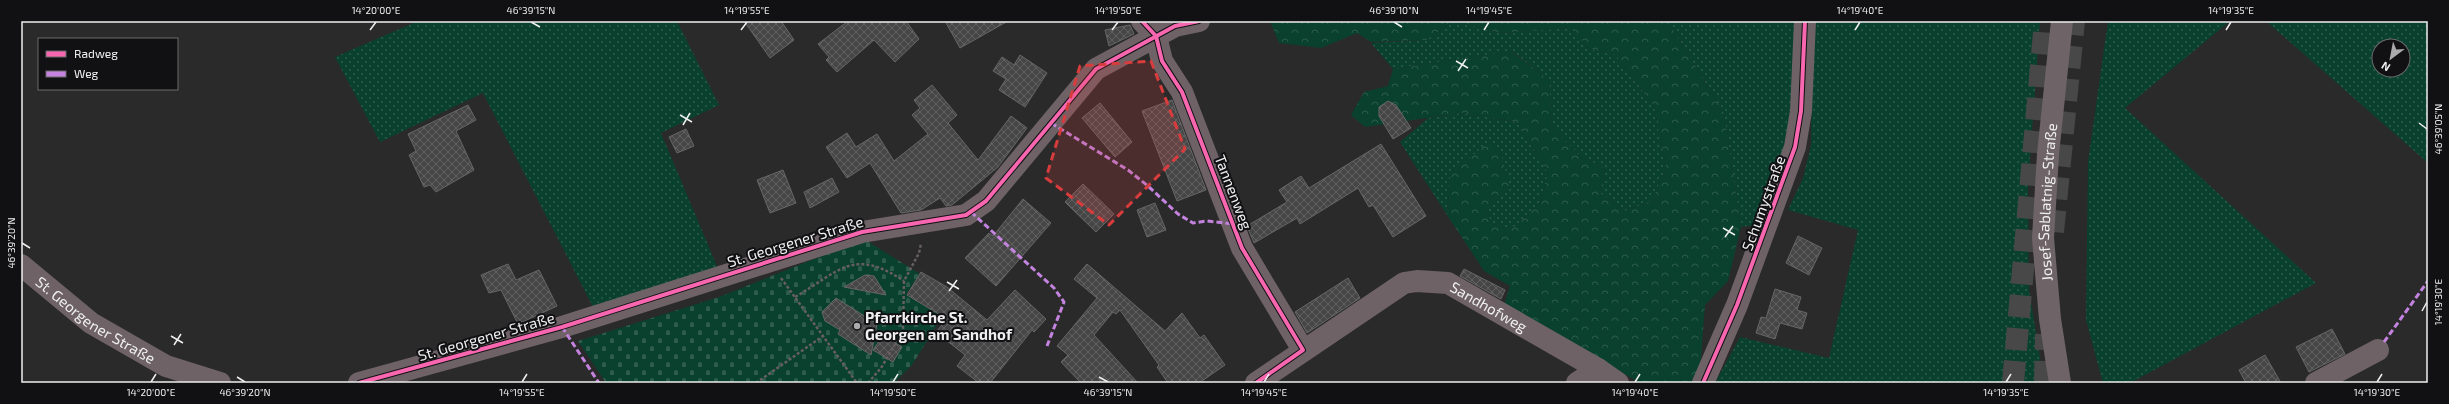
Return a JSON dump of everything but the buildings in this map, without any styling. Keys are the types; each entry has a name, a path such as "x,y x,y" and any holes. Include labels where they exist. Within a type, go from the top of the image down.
{"main road":[{"name":"Josef-Sablatnig-Straße","path":"2060,383 2050,319 2043,238 2048,154 2062,21"}],"street":[{"name":"St. Georgener Straße","path":"359,383 562,327 862,232 966,215 986,201 1096,69 1160,26 1199,21"},
{"name":"Schumystraße","path":"1703,383 1737,305 1795,147 1801,111 1804,21"},
{"path":"2058,57 2073,21"},
{"name":"Tannenweg","path":"1160,26 1162,60 1182,92 1242,248 1303,350"},
{"name":"St. Georgener Straße","path":"21,265 91,323 166,366 220,383"},
{"name":"Sandhofweg","path":"1256,383 1404,283 1417,281 1448,283 1598,369 1618,383"},
{"path":"2316,383 2378,350"},
{"path":"1577,383 1598,369"}],"path":[{"path":"868,383 881,368 903,331 904,281 919,252 925,222"},
{"path":"795,297 853,264 870,263 886,269 904,281"},
{"path":"780,277 857,383"},
{"path":"756,383 823,336"}],"highlighted area":[{"path":"1151,61 1185,149 1109,225 1046,178 1080,66"}],"green space":[{"path":"418,21 677,21 719,105 661,133 719,271 593,307 483,93 380,142 335,57"},
{"path":"1270,21 1454,21 1426,40 1371,42 1357,33 1321,48 1279,43"},
{"path":"1454,21 1500,33 1573,28 1588,48 1616,55 1654,106 1666,167 1652,201 1625,211 1601,194 1605,169 1578,154 1552,127 1549,80 1512,51 1393,69 1371,43 1426,40"},
{"path":"1454,21 1668,21 1724,113 1741,227 1728,281 1705,305 1700,371 1693,383 1640,383 1504,305 1510,286 1484,271 1447,215 1451,174 1487,143 1501,153 1510,187 1486,209 1492,224 1512,229 1540,203 1548,173 1517,122 1461,113 1365,127 1351,115 1364,92 1388,86 1393,69 1511,51 1549,80 1552,127 1578,154 1605,169 1601,194 1625,211 1652,201 1666,167 1654,106 1616,55 1588,48 1573,28 1500,33"},
{"path":"1668,21 1796,21 1793,110 1780,169 1757,225 1741,227 1724,113"},
{"path":"1813,21 2040,21 2028,187 2029,289 2044,383 1715,383 1740,337 1829,358 1858,230 1788,210 1803,178 1811,145"},
{"path":"2108,21 2230,21 2125,108 2316,283 2130,383 2103,383 2086,320 2088,162"},
{"path":"2266,21 2428,21 2428,163"},
{"path":"1461,113 1517,122 1548,173 1540,203 1512,229 1492,224 1486,209 1451,174 1447,215 1400,142 1428,118"},
{"path":"864,239 920,274 907,293 943,315 912,365 894,383 606,383 578,341 719,297"}],"tunnel":[{"path":"2013,383 2045,21"},
{"path":"2053,232 2074,21"},
{"path":"2045,383 2046,334"}],"marked path":[{"path":"1051,123 1128,170 1148,186 1178,214 1193,223 1207,221 1233,224"},
{"path":"971,212 1054,288 1064,302 1047,346"},
{"path":"2384,342 2428,281"},
{"path":"562,327 599,383"}],"cycle path":[{"path":"1142,21 1156,36 1162,61 1182,92 1242,248 1303,350 1256,383"},
{"path":"359,383 562,327 862,232 966,215 986,201 1096,69 1175,26 1199,21"},
{"path":"1703,383 1737,305 1795,147 1801,111 1805,21"}],"place":[{"name":"Pfarrkirche St. Georgen am Sandhof","path":"857,326"}]}
